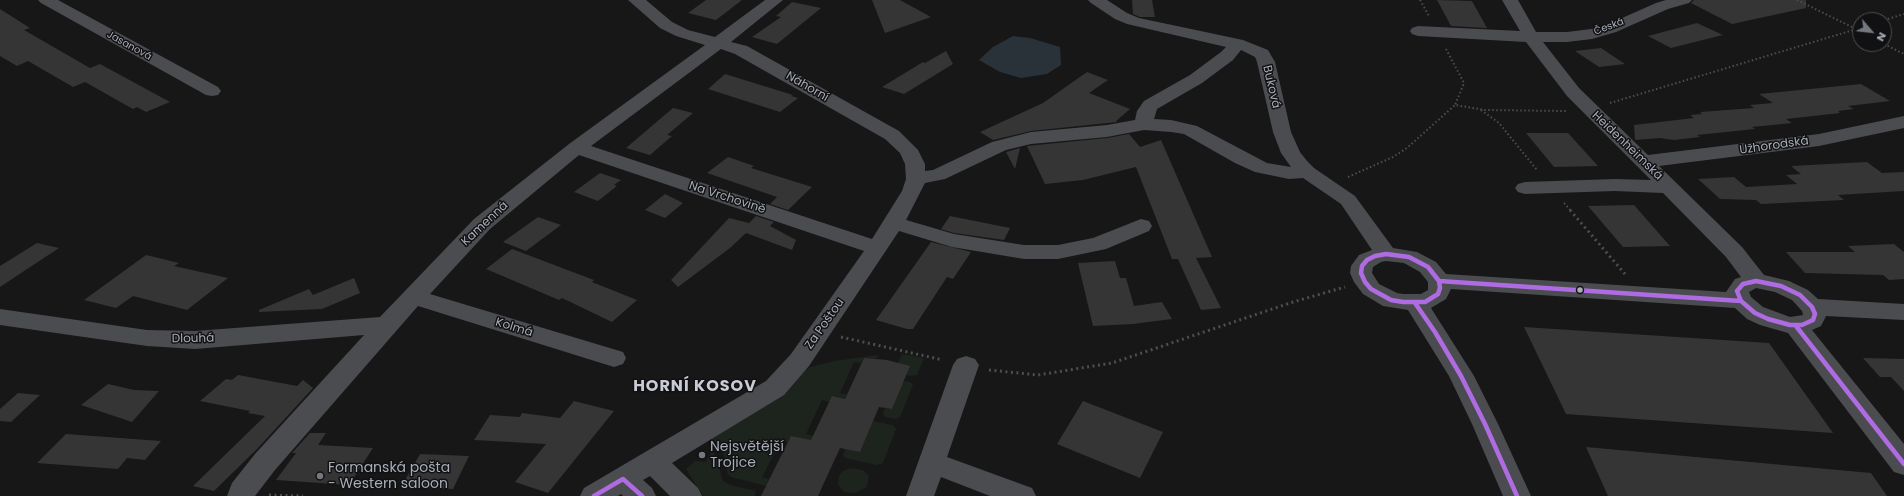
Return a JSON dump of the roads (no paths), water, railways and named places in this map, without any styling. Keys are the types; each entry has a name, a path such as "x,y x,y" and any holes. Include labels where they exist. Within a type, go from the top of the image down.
{"street":[{"name":"Jasanová","path":"46,0 212,91"},
{"name":"Náhorní","path":"636,0 666,25 682,33 720,42 741,50 892,135 908,150 915,164 916,179"},
{"name":"Kamenná","path":"252,495 242,490 265,462 387,325 482,224 576,148 775,0"},
{"name":"Buková","path":"1096,0 1121,16 1134,21 1237,44 1262,54 1266,62 1284,138 1296,160 1307,172 1348,200 1354,206 1386,254"},
{"name":"Heidenheimská","path":"1510,0 1531,37 1557,72 1587,108 1700,217 1734,252 1756,281"},
{"name":"Česká","path":"1418,31 1531,37 1567,37 1592,34 1610,29 1662,6 1684,0"},
{"path":"1144,124 1146,111 1150,105 1196,79 1227,56 1237,44"},
{"name":"Užhorodská","path":"1643,162 1819,140 1904,122"},
{"path":"916,179 938,175 999,146 1031,138 1107,131 1144,124 1172,126 1190,130 1242,159 1262,168 1289,173 1307,172"},
{"name":"Na Vrchovině","path":"576,148 877,248"},
{"name":"Za Poštou","path":"594,496 632,487 653,461 775,388 790,373 820,333 894,223 912,191 916,179"},
{"path":"1525,188 1615,186 1670,187"},
{"path":"894,223 952,240 1024,252 1058,252 1098,244 1141,226"},
{"path":"1386,254 1408,257 1419,262 1435,274 1439,281 1440,288 1438,294 1425,302 1415,303 1392,300 1376,292 1365,282 1361,274 1362,266 1367,260 1375,256 1386,254"},
{"path":"1439,281 1741,301"},
{"path":"1904,312 1804,316 1783,324 1761,316 1749,309 1741,301 1737,291 1740,286 1746,282 1756,281 1775,284 1788,289 1805,299 1804,316 1904,464"},
{"name":"Kolmá","path":"414,297 614,358"},
{"path":"1415,303 1443,344 1470,393 1517,496"},
{"name":"Dlouhá","path":"0,317 147,338 195,340 387,325"},
{"path":"920,496 966,365"},
{"path":"653,461 688,496"},
{"path":"932,462 1022,496"}],"place":[{"name":"Nejsvětější Trojice","path":"702,455"},
{"name":"Formanská pošta - Western saloon","path":"320,476"}],"district":[{"name":"HORNÍ KOSOV","path":"695,387"}]}
